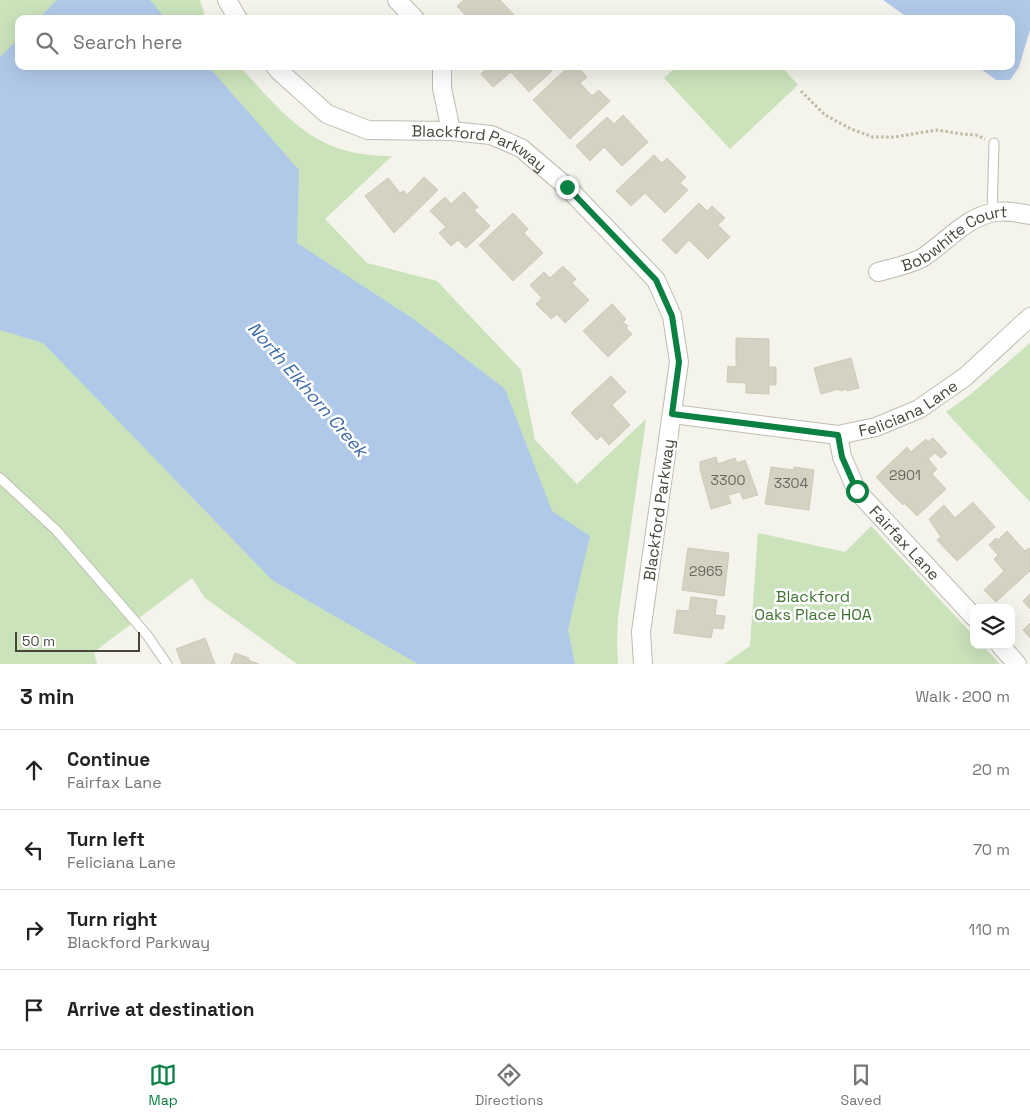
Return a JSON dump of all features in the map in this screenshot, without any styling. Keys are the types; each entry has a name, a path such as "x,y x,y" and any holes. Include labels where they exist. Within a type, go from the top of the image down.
{"street":[{"path":"227,0 236,15"},
{"path":"397,0 411,15"},
{"name":"Blackford Parkway","path":"279,70 327,114 368,130 451,131 491,135 521,148 567,187 656,280 672,316 679,362 641,632 643,664"},
{"path":"442,70 442,88 451,131"},
{"name":"Bobwhite Court","path":"878,272 921,258 958,229 977,217 996,212 1030,215"},
{"name":"Feliciana Lane","path":"672,414 838,435 876,427 919,409 965,377 1030,317"},
{"name":"Fairfax Lane","path":"838,435 842,457 857,491 970,613"},
{"path":"1004,649 1017,664"}],"lane":[{"path":"992,213 994,143"},
{"path":"0,478 57,531 147,635 167,664"}],"path":[{"path":"801,91 825,115 851,129 873,137 895,137 937,130 976,135 994,143"}],"green space":[{"path":"0,0 200,0 205,15 15,15 15,70 243,70 288,117 322,141 342,149 365,154 392,156 325,219 367,263 437,281 521,370 535,440 577,484 646,419 618,618 618,664 297,664 205,598 192,578 94,652 97,664 0,664"},
{"path":"673,70 785,70 798,85 730,149 664,78"},
{"path":"1030,343 1030,502 946,412 971,394"},
{"name":"Blackford Oaks Place HOA","path":"871,526 970,632 970,649 986,649 1000,664 724,664 750,646 758,533 845,552"}],"water":[{"path":"57,0 150,0 163,15 42,15"},
{"path":"883,0 1030,0 1030,30 1019,67 1010,80 996,80 982,70 1015,70 1015,15 904,15"},
{"name":"North Elkhorn Creek","path":"15,42 15,70 212,70 299,170 297,243 415,320 505,389 552,511 590,536 568,630 575,664 418,664 272,580 43,343 0,330 0,57"}],"building":[{"path":"464,0 500,0 514,15 465,15 457,6"},
{"path":"485,70 552,71 529,92 511,72 493,87 481,74"},
{"path":"565,70 581,70 587,77 580,83 592,96 599,90 610,101 570,139 533,100"},
{"path":"623,115 648,142 622,166 604,147 590,161 576,146 607,117 614,124"},
{"path":"654,155 662,163 667,158 686,177 680,183 688,190 665,213 645,193 631,206 616,191"},
{"path":"424,177 438,190 394,233 365,196 388,178 400,193 404,191 407,195"},
{"path":"464,192 478,207 474,210 490,226 466,248 458,240 451,246 439,233 446,227 430,211 445,197 451,204"},
{"path":"699,203 707,211 712,206 725,218 718,225 730,237 708,259 689,240 676,254 662,240"},
{"path":"513,213 528,229 524,233 543,253 513,281 479,245"},
{"path":"563,266 576,279 572,283 589,300 565,323 557,314 551,319 536,304 542,298 530,285 544,272 550,278"},
{"path":"612,304 626,319 623,322 628,326 626,328 632,334 608,357 583,331"},
{"path":"736,338 769,339 769,367 776,367 776,385 769,385 769,394 746,393 746,383 727,382 728,366 736,367"},
{"path":"851,358 859,388 847,391 847,389 840,391 839,389 821,394 814,368"},
{"path":"611,376 626,392 612,405 630,425 609,445 601,436 597,440 571,413"},
{"path":"933,438 947,453 941,458 935,453 928,459 937,469 932,474 946,489 917,516 904,503 903,505 876,477 907,447 911,452 926,439 928,442"},
{"path":"716,457 718,464 735,458 737,463 745,460 758,495 743,499 740,492 728,495 731,503 711,509 700,469 700,462"},
{"path":"771,467 794,470 794,467 814,470 809,510 765,504"},
{"path":"973,502 995,527 957,561 937,540 941,537 929,519 944,505 955,518"},
{"path":"1007,531 1025,551 1029,548 1030,571 996,602 984,590 1004,571 994,559 998,555 989,545 996,538 998,540"},
{"path":"688,548 729,553 724,596 682,590"},
{"path":"1030,594 1030,609 1023,601"},
{"path":"691,597 717,600 715,615 725,616 723,629 713,628 711,638 674,633 677,610 689,611"},
{"path":"1030,623 1030,638 1023,630"},
{"path":"205,638 215,664 182,664 176,649"},
{"path":"235,653 249,658 248,660 259,664 231,664"}],"route":[{"path":"567,187 656,280 672,316 679,362 672,414 838,435 842,457 857,491"}]}
